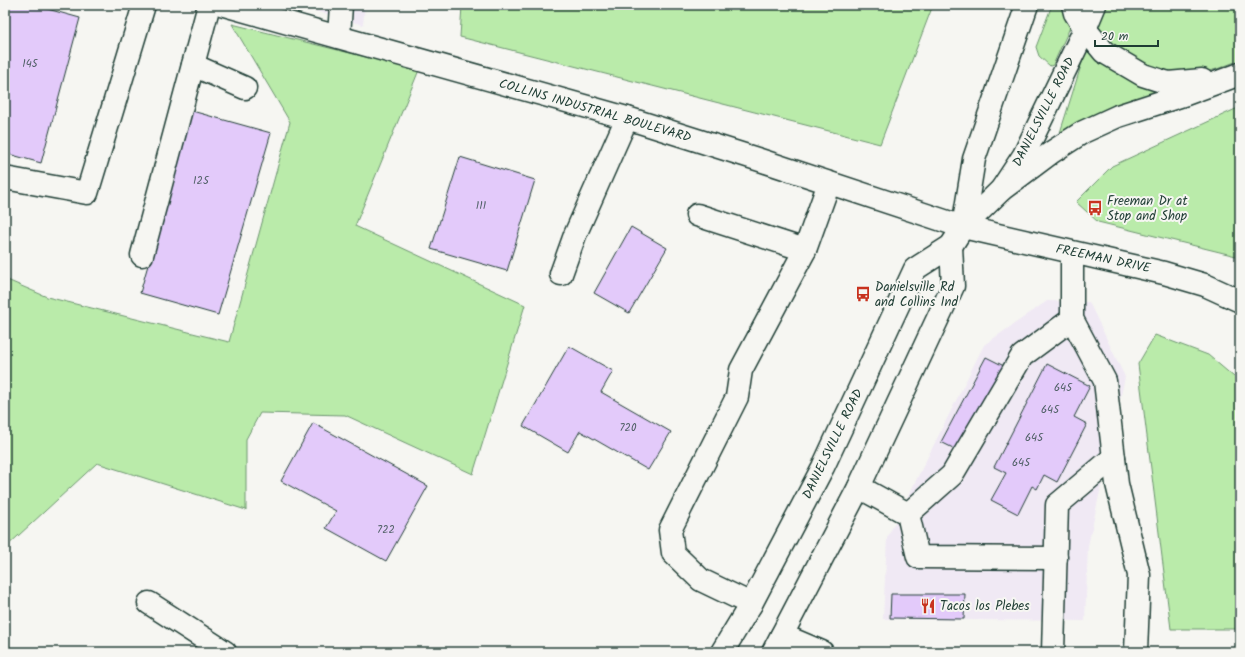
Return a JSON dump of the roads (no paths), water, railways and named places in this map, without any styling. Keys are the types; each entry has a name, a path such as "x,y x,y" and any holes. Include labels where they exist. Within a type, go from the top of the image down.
{"main road":[{"path":"5,178 87,193 144,5"},
{"path":"142,255 208,5"},
{"name":"COLLINS INDUSTRIAL BOULEVARD","path":"224,5 627,118 963,227"},
{"path":"339,37 341,5"},
{"name":"DANIELSVILLE ROAD","path":"963,227 974,159 1027,5"},
{"path":"1073,5 1075,13 1085,29 1104,52 1143,75 1168,82 1196,81 1239,75"},
{"name":"DANIELSVILLE ROAD","path":"722,652 751,604 823,467 915,269 951,246 963,227 1001,190 1024,155 1085,29 1095,5"},
{"path":"192,65 245,88"},
{"path":"1001,190 1052,152 1083,132 1118,116 1239,75"},
{"path":"561,274 575,235 627,118"},
{"path":"751,604 701,580 673,553 670,530 737,397 741,370 805,250 828,183"},
{"path":"697,215 805,250"},
{"name":"FREEMAN DRIVE","path":"963,227 1164,273 1205,285 1240,301"},
{"path":"822,652 778,644 859,487 953,286 951,246"},
{"path":"1072,253 1072,319 1105,381 1117,484 1139,575 1136,652"},
{"path":"908,514 952,475 1022,356 1072,319"},
{"path":"1053,652 1057,505 1114,457"},
{"path":"859,487 908,514 918,557 1056,558"},
{"path":"149,603 225,652"}],"place":[{"name":"Freeman Dr at Stop and Shop","path":"1095,208"},
{"name":"Danielsville Rd and Collins Ind","path":"863,294"},
{"name":"Tacos los Plebes","path":"928,606"}]}
